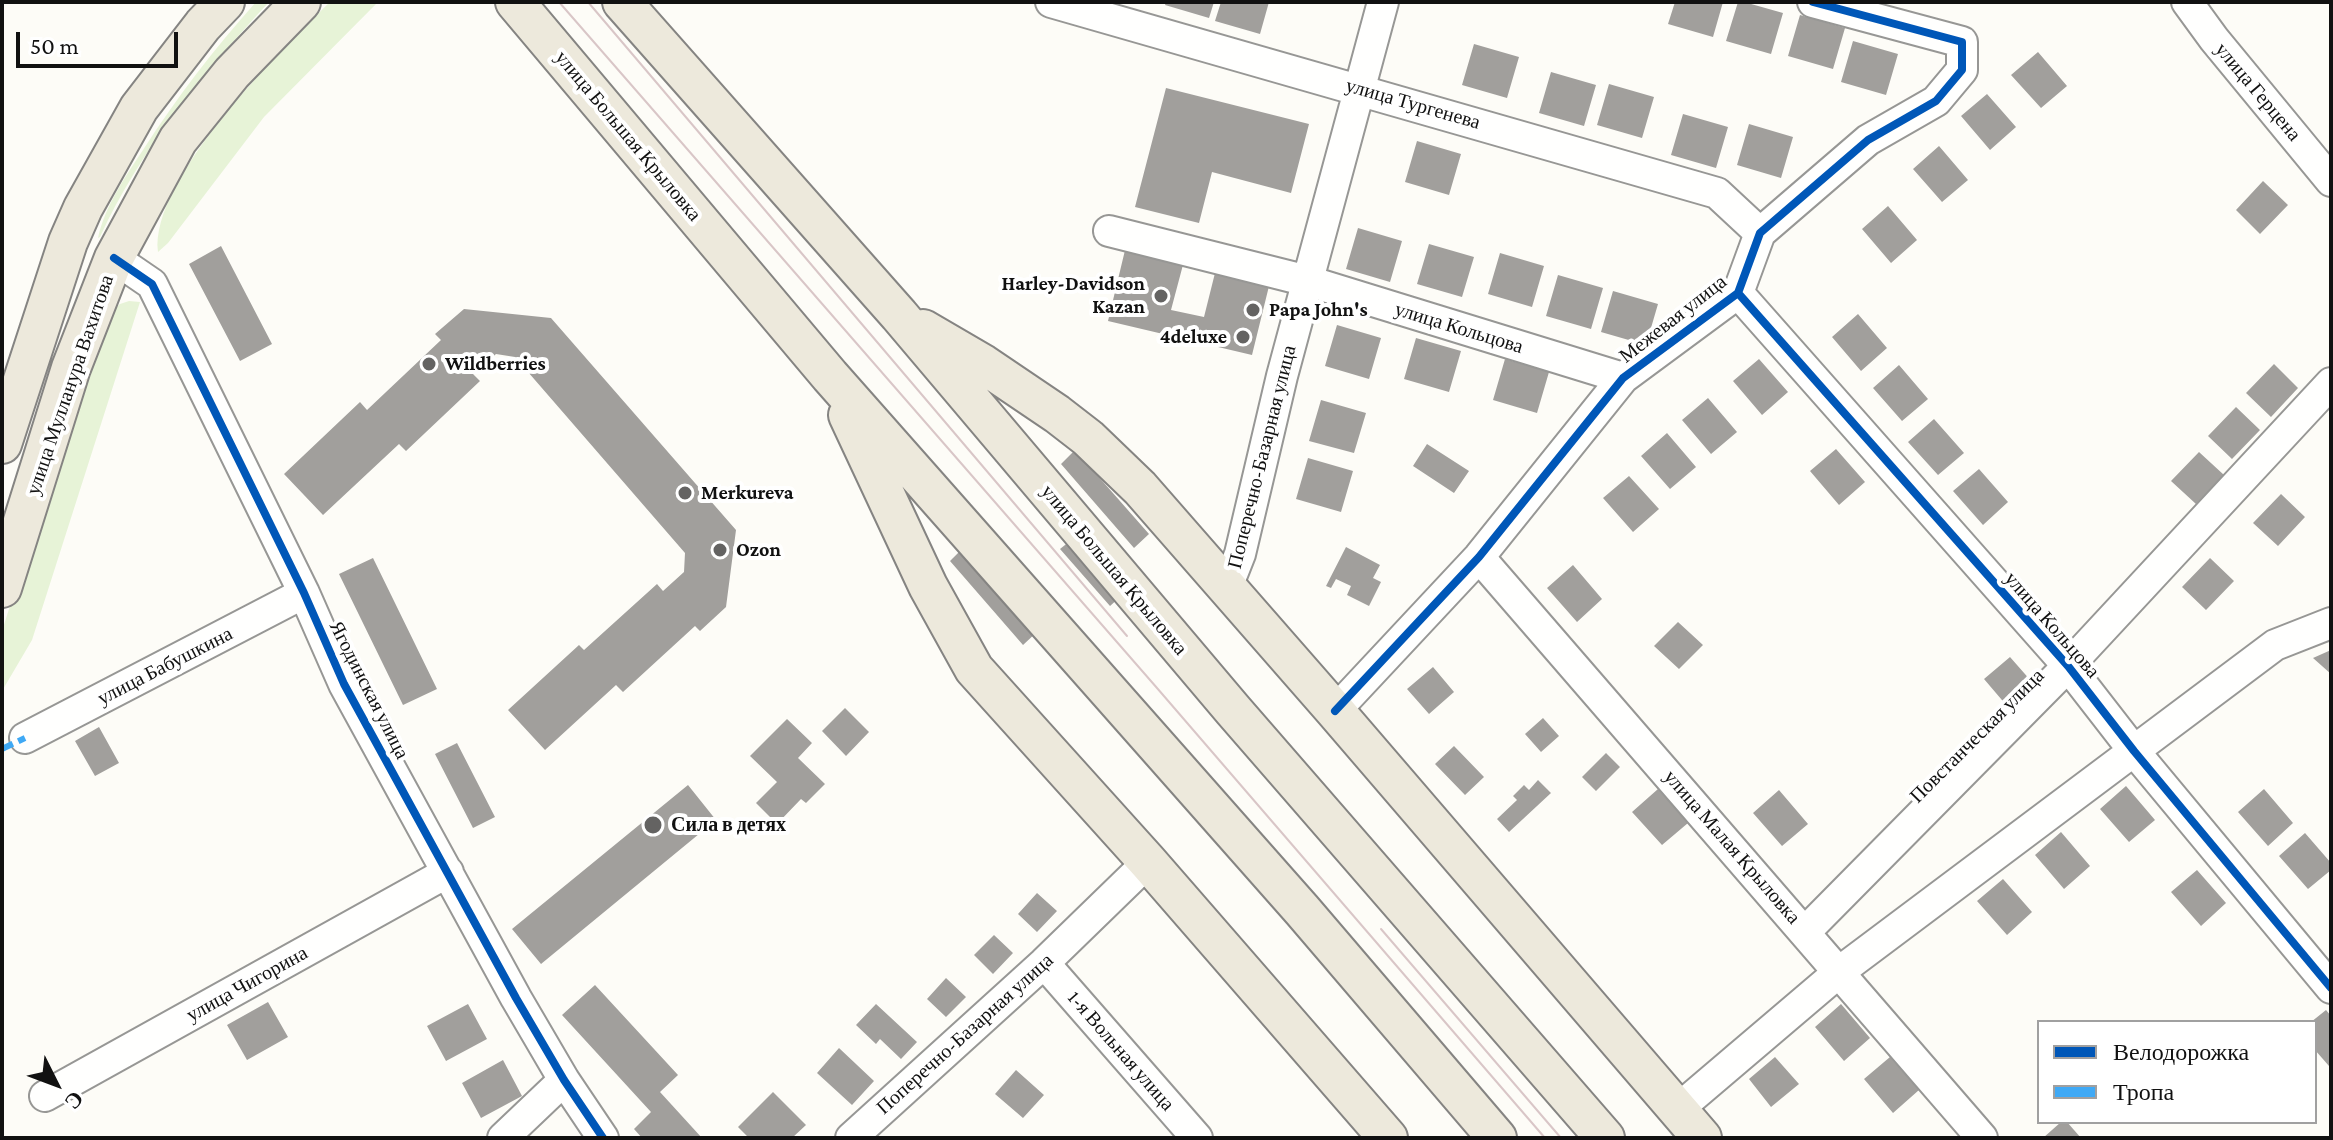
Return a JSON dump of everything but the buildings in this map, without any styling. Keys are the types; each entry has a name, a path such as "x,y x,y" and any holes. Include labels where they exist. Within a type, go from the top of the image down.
{"main road":[{"name":"улица Мулланура Вахитова","path":"2,588 71,368 114,258 178,140 232,73 301,2"},
{"name":"улица Большая Крыловка","path":"515,2 830,376 1302,910 1497,1138"},
{"name":"улица Большая Крыловка","path":"622,2 899,315 1243,722 1605,1138"},
{"path":"2,444 68,242 83,208 139,108 214,10"},
{"path":"899,315 983,364 1057,414 1088,438 1140,488 1702,1138"},
{"path":"830,376 928,586 974,669 1148,862 1388,1138"}],"street":[{"name":"улица Тургенева","path":"1051,2 1717,193 1760,233"},
{"name":"Поперечно-Базарная улица","path":"1227,587 1240,554 1282,376 1383,2"},
{"name":"Межевая улица","path":"1335,711 1479,557 1623,378 1738,293 1760,233 1868,140 1936,101 1962,70 1962,42 1813,2"},
{"name":"улица Герцена","path":"2187,2 2331,181"},
{"name":"улица Кольцова","path":"1109,231 1308,281 1623,378"},
{"name":"Ягодинская улица","path":"114,258 152,284 304,593 344,684 516,998 564,1080 603,1138"},
{"name":"улица Кольцова","path":"1738,293 2068,666 2134,751 2331,988"},
{"name":"Повстанческая улица","path":"1805,932 2068,666 2331,383"},
{"name":"улица Малая Крыловка","path":"1479,557 1982,1138"},
{"name":"улица Бабушкина","path":"25,738 304,593"},
{"path":"1678,1109 1839,972 2275,645 2331,623"},
{"name":"Поперечно-Базарная улица","path":"851,1138 1044,963 1148,862"},
{"name":"улица Чигорина","path":"45,1096 448,872"},
{"name":"1-я Вольная улица","path":"1044,963 1197,1138"},
{"path":"503,1138 564,1080"}],"green space":[{"path":"256,2 269,2 175,113 134,173 98,238 116,192 156,130 196,74"},
{"path":"330,2 378,2 264,117 158,252 161,222 174,189 196,154 251,83"},
{"path":"129,301 140,302 32,640 2,691 2,631 63,439 113,310"}],"tram line":[{"path":"559,2 1545,1138"},
{"path":"588,2 1127,636"},
{"path":"1381,929 1561,1138"}],"marked path":[{"path":"2,749 25,738"}],"cycle path":[{"path":"1335,711 1479,557 1623,378 1738,293 1760,233 1868,140 1936,101 1962,70 1962,42 1813,2"},
{"path":"114,258 152,284 304,593 344,684 516,998 564,1080 603,1138"},
{"path":"1738,293 2068,666 2134,751 2331,988"}],"place":[{"name":"Harley-Davidson Kazan","path":"1161,296"},
{"name":"Papa John's","path":"1253,310"},
{"name":"4deluxe","path":"1243,337"},
{"name":"Wildberries","path":"429,364"},
{"name":"Merkureva","path":"685,493"},
{"name":"Ozon","path":"720,550"},
{"name":"Сила в детях","path":"653,825"}]}
